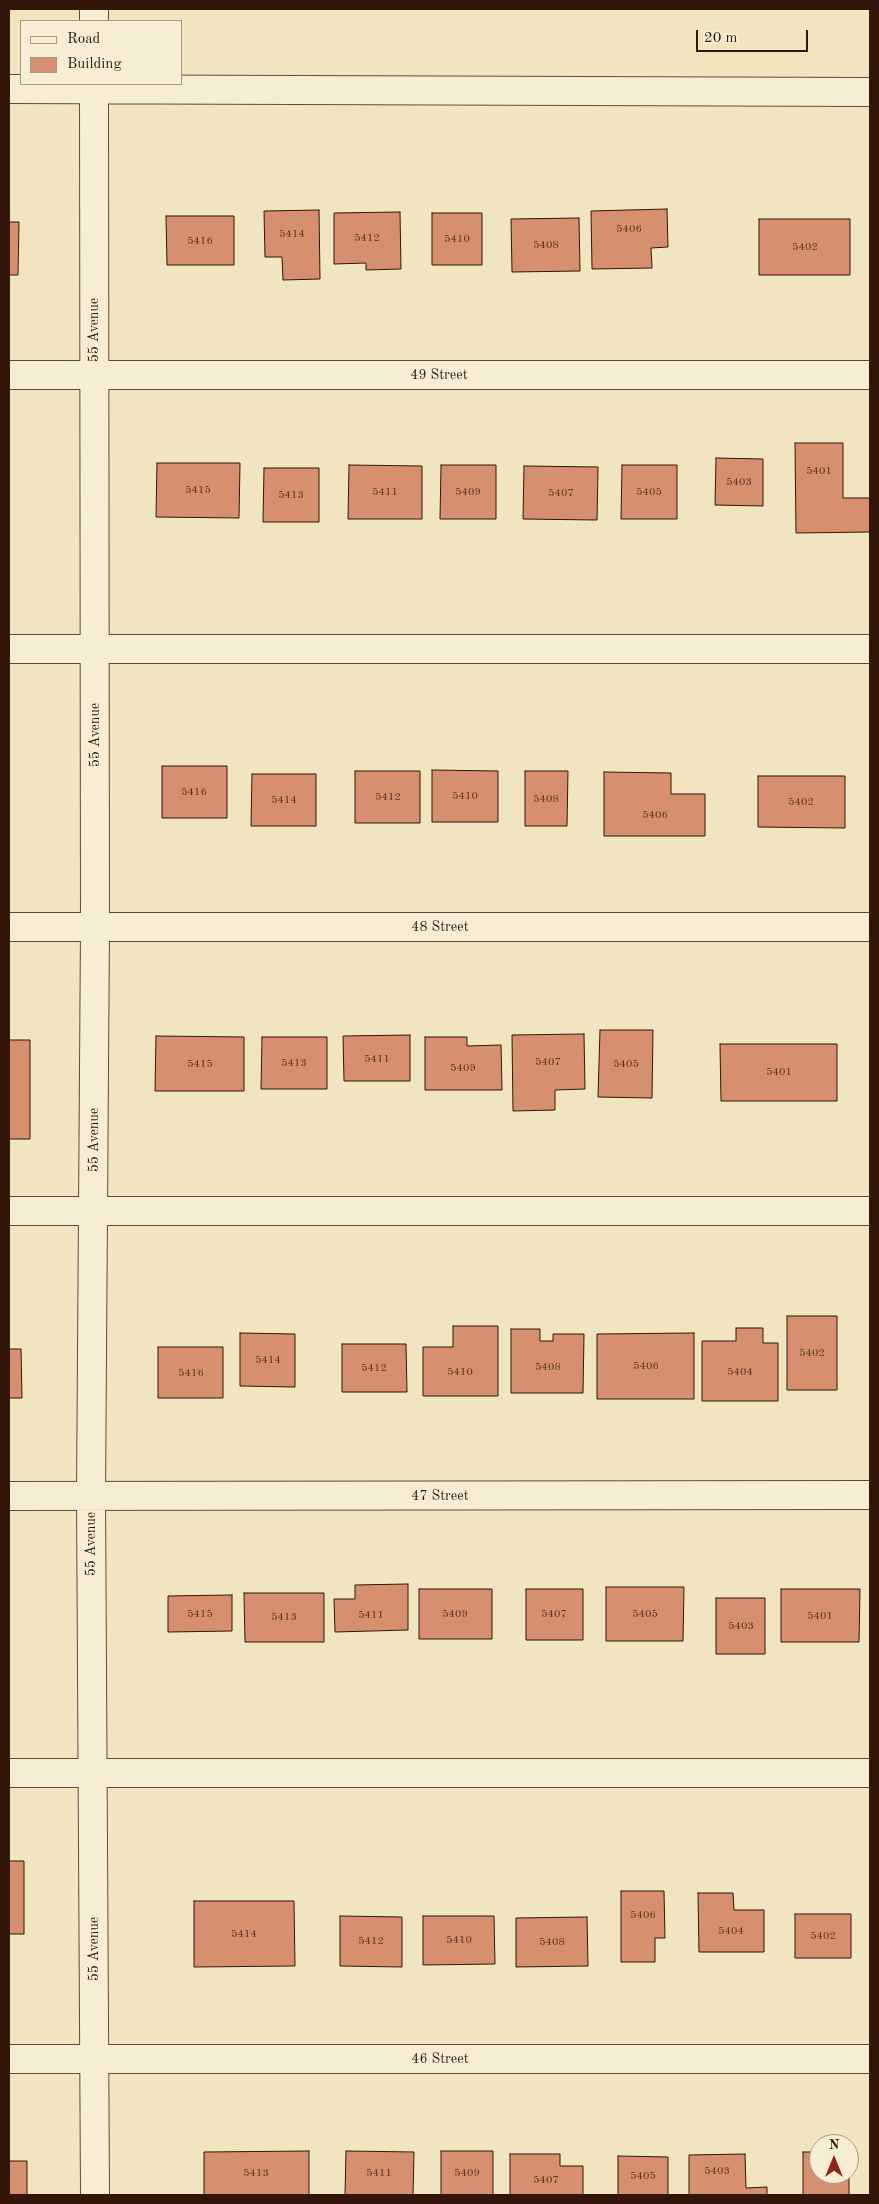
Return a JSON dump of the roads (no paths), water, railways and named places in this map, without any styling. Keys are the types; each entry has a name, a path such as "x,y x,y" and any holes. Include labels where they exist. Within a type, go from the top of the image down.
{"street":[{"path":"9,89 94,86 870,92"},
{"name":"55 Avenue","path":"94,86 95,927 91,1496 95,2195"},
{"name":"49 Street","path":"9,375 870,375"},
{"path":"9,649 870,649"},
{"name":"48 Street","path":"9,927 870,927"},
{"path":"9,1211 870,1211"},
{"name":"47 Street","path":"9,1496 870,1495"},
{"path":"9,1773 870,1773"},
{"name":"46 Street","path":"9,2059 870,2058"}]}
